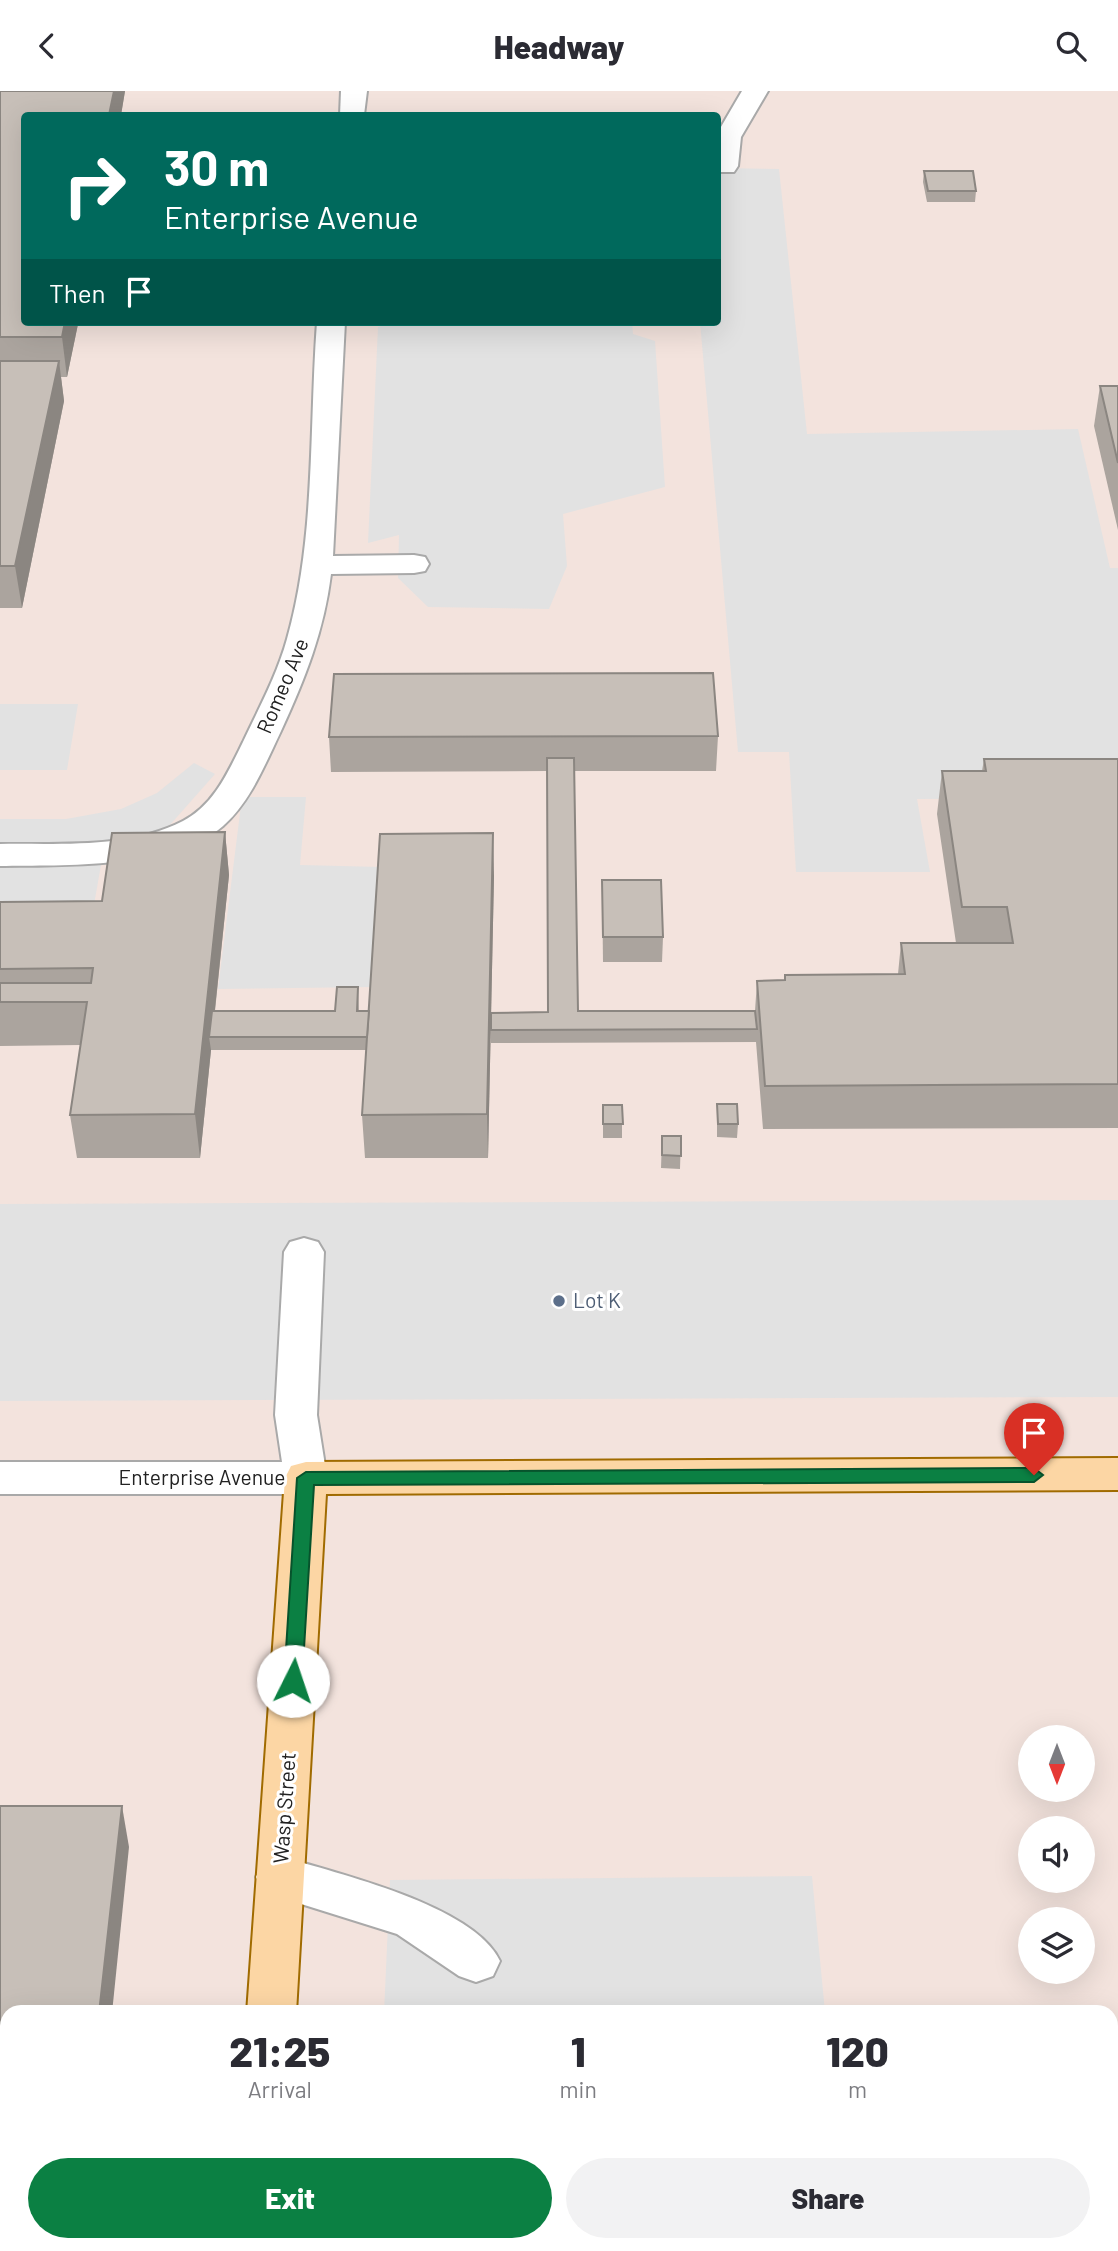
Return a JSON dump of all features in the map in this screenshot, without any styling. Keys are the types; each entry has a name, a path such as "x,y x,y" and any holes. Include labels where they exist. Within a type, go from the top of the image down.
{"main road":[{"name":"Enterprise Avenue","path":"306,1478 1118,1474"},
{"name":"Wasp Street","path":"272,2005 306,1478"}],"street":[{"path":"352,112 354,91"},
{"path":"725,166 722,156 755,91"},
{"name":"Romeo Ave","path":"0,855 73,854 138,847 186,834 217,814 240,783 306,632 317,565 331,326"},
{"path":"317,565 414,564"},
{"path":"304,1252 296,1415 306,1478"},
{"name":"Enterprise Avenue","path":"0,1478 306,1478"},
{"path":"280,1877 412,1919 477,1961"}],"shaded area":[{"path":"0,91 1118,91 1118,2005 0,2005"},
{"path":"721,168 779,169 807,434 1078,429 1110,568 1118,568 1118,798 917,799 930,872 796,872 789,752 738,752 700,326 721,326"},
{"path":"632,326 633,334 655,341 665,487 563,514 567,566 549,609 428,607 398,578 399,535 368,543 378,327"},
{"path":"0,704 78,704 67,770 0,770"},
{"path":"194,763 215,774 138,861 101,865 89,933 0,933 0,819 66,819 121,809 157,793"},
{"path":"242,797 306,797 300,865 382,867 372,987 218,989"},
{"name":"Lot K","path":"1118,1200 1118,1397 0,1401 0,1204"},
{"path":"812,1876 824,2005 384,2005 390,1880"}],"building":[{"path":"0,91 114,91 110,112 21,112 21,326 64,326 62,337 0,337"},
{"path":"924,171 973,171 976,191 928,191"},
{"path":"0,361 59,361 15,566 0,566"},
{"path":"1100,386 1118,386 1118,463"},
{"path":"713,673 718,736 329,737 334,674"},
{"path":"547,758 574,758 578,1011 755,1011 757,1029 491,1030 491,1013 548,1012"},
{"path":"984,759 1118,759 1118,1084 765,1086 757,981 785,980 785,975 905,974 901,943 1013,943 1007,907 962,907 942,771 986,771"},
{"path":"225,832 195,1114 70,1115 87,1002 0,1002 0,983 91,983 93,968 0,969 0,902 102,901 112,833"},
{"path":"493,833 487,1114 362,1115 380,834"},
{"path":"602,880 661,880 663,937 603,937"},
{"path":"337,987 358,987 357,1011 369,1011 367,1037 209,1037 212,1011 335,1011"},
{"path":"717,1104 737,1104 738,1124 718,1124"},
{"path":"603,1105 622,1105 623,1124 603,1124"},
{"path":"662,1136 681,1136 681,1156 662,1155"},
{"path":"0,1806 122,1806 100,2005 0,2005"}],"place":[{"name":"Lot K","path":"559,1301"}],"route":[{"path":"293,1681 306,1478 1034,1475"}]}
